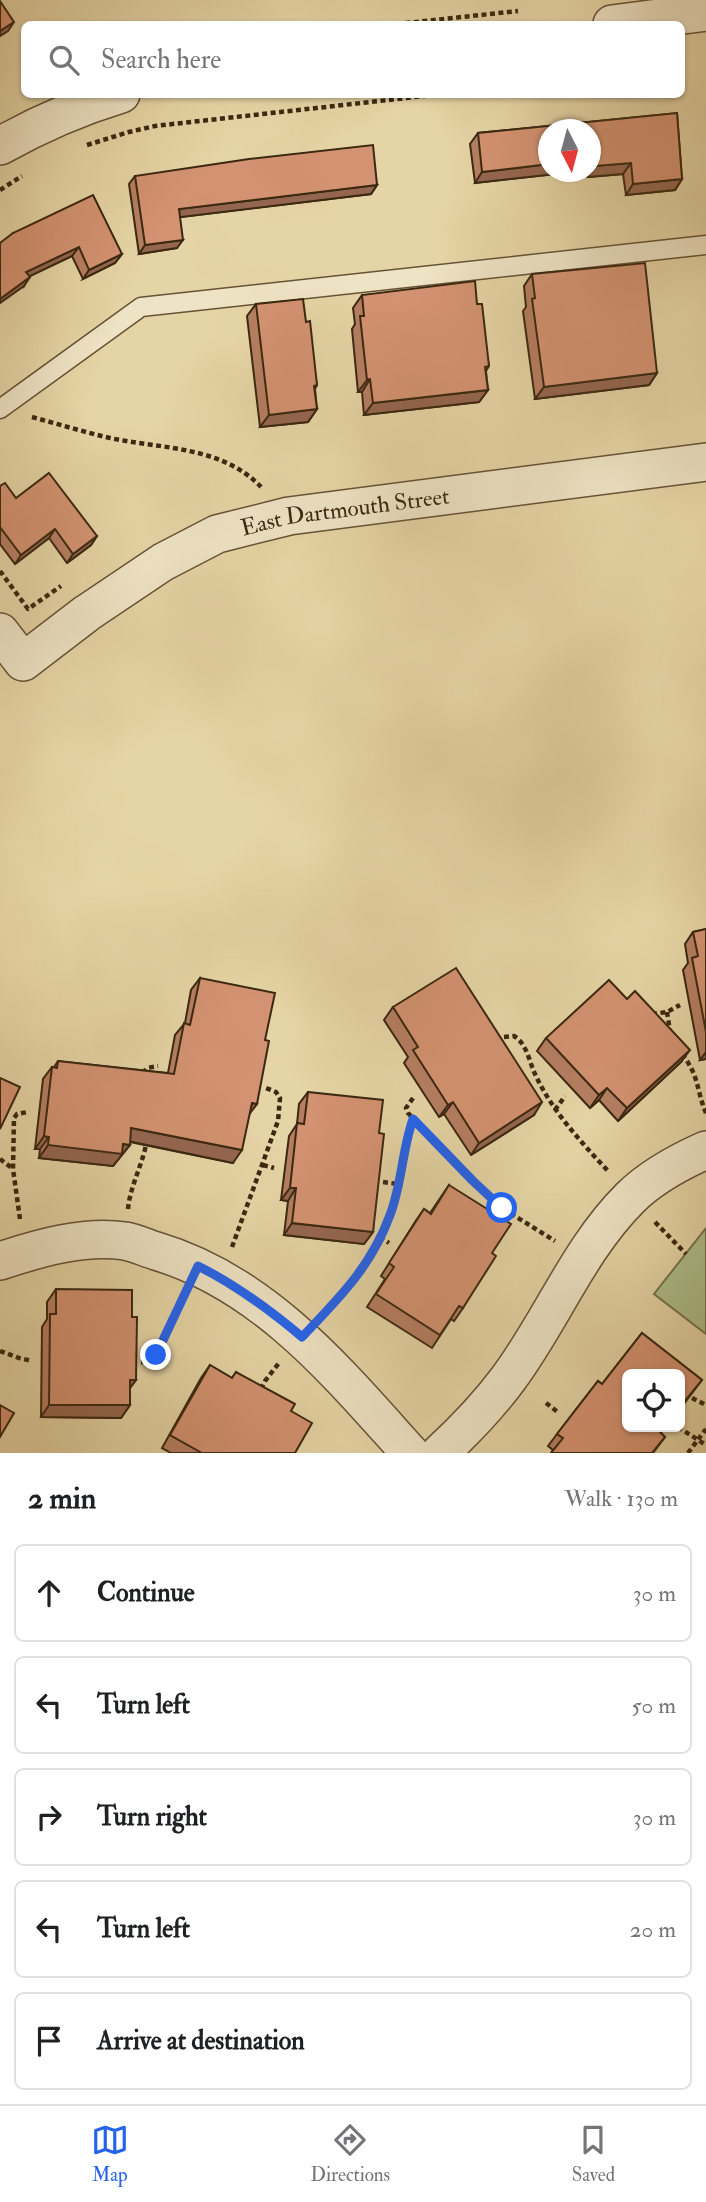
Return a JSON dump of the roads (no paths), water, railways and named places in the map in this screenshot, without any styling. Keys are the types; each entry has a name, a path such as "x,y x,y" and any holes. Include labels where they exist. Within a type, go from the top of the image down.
{"street":[{"path":"636,21 706,12"},
{"path":"0,146 44,122 108,98"},
{"name":"East Dartmouth Street","path":"0,632 23,662 87,613 163,562 217,534 289,516 706,462"},
{"path":"440,1453 476,1419 509,1377 604,1226 631,1196 668,1169 706,1150"},
{"path":"15,1256 85,1241 125,1241 184,1259 207,1270 276,1315 317,1350 411,1453"}],"lane":[{"path":"3,407 141,307 706,245"}]}
